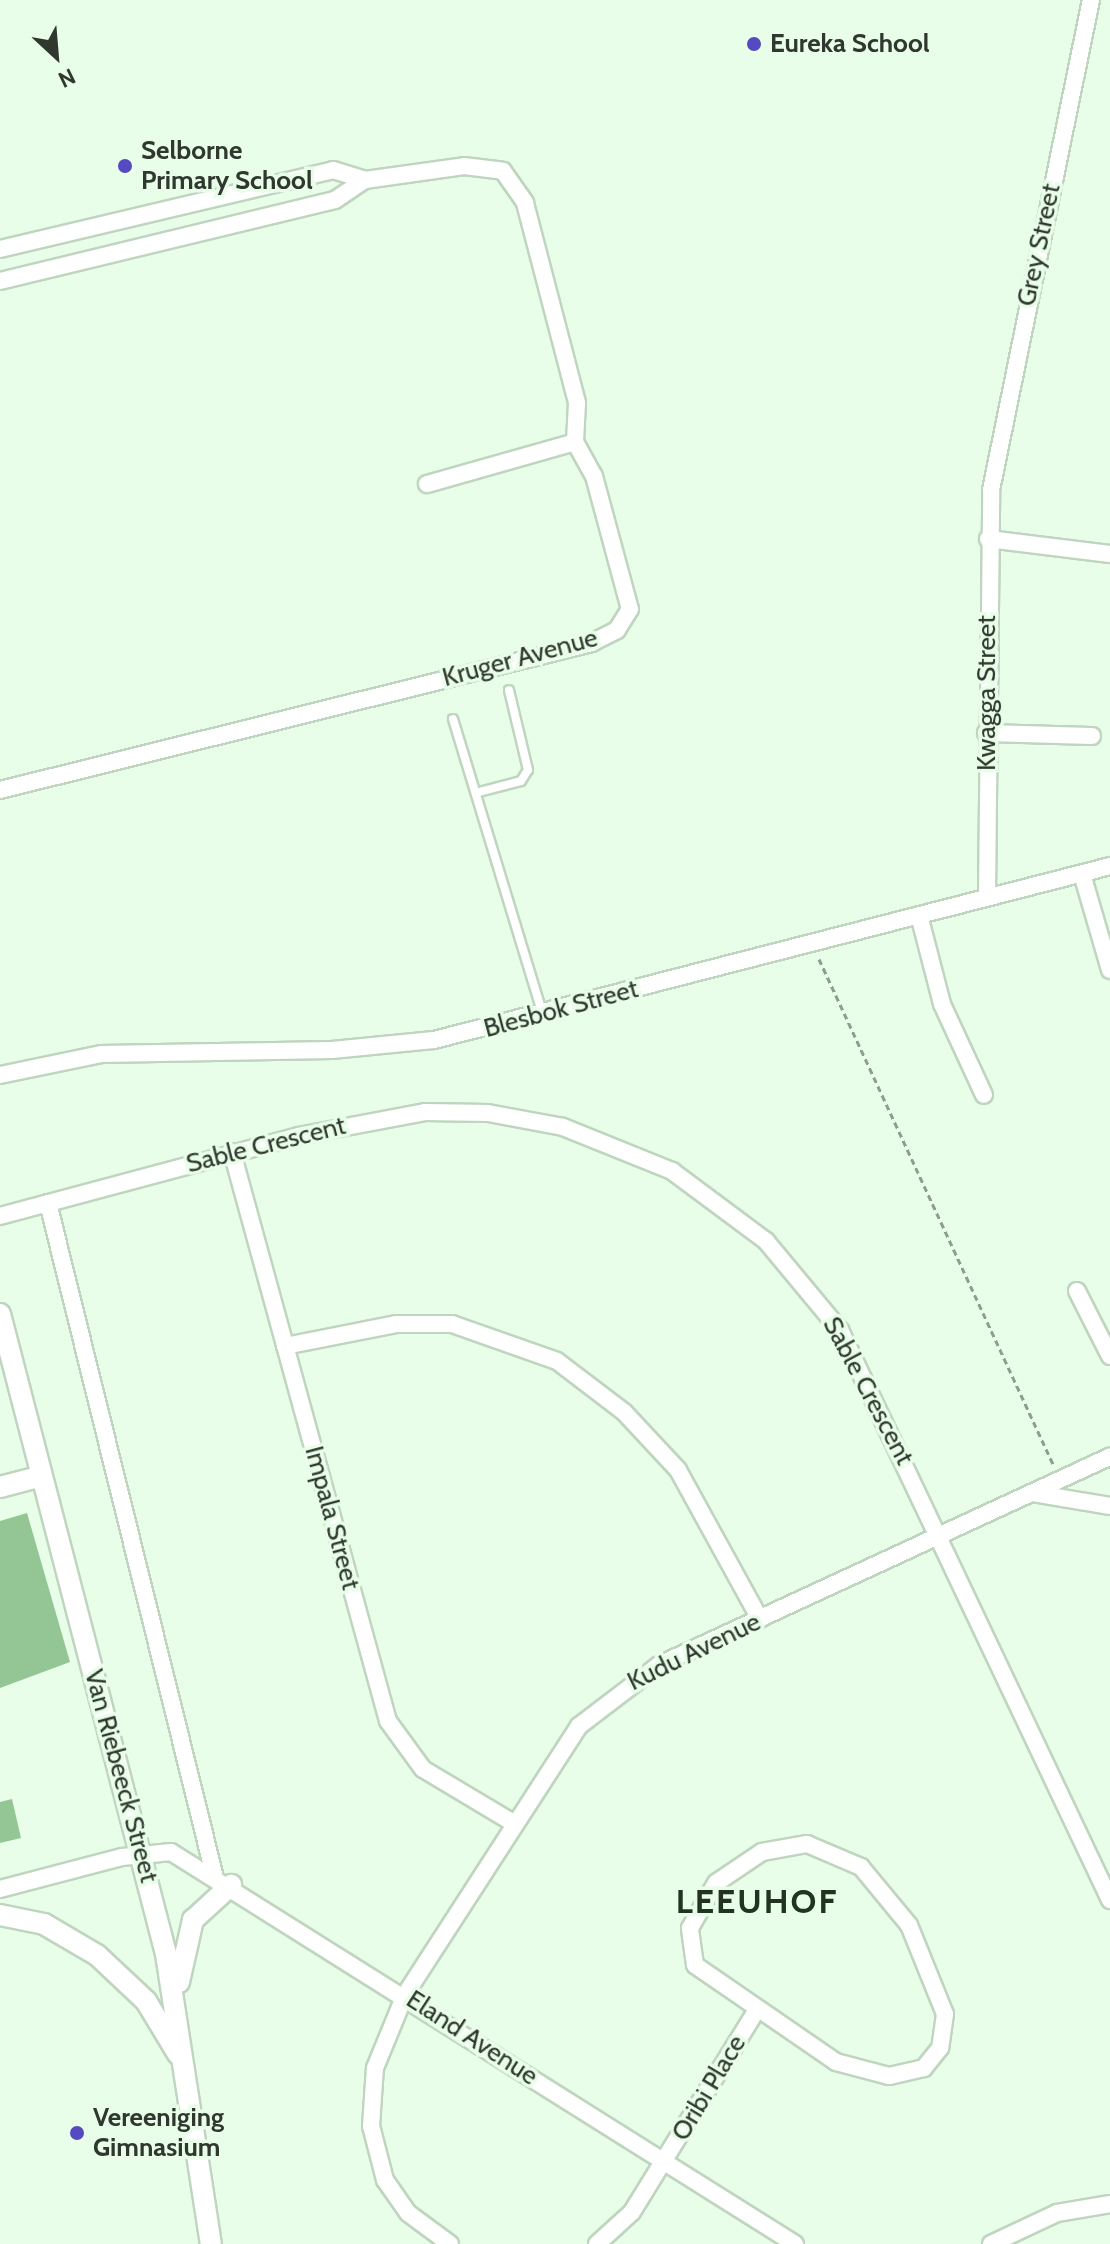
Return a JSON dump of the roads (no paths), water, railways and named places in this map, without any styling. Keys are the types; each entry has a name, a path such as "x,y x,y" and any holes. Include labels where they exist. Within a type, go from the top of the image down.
{"street":[{"name":"Grey Street","path":"991,490 1091,0"},
{"path":"0,249 333,170 365,180 476,166 513,179 577,403 575,442 427,484"},
{"path":"0,281 335,200 365,180"},
{"name":"Kruger Avenue","path":"0,790 608,636 627,618 630,603 594,476 575,442"},
{"name":"Kwagga Street","path":"987,896 986,733 991,490"},
{"path":"988,539 1110,554"},
{"path":"986,733 1092,736"},
{"name":"Blesbok Street","path":"0,1075 101,1054 412,1044 543,1015 810,941 1110,866"},
{"path":"1082,874 1110,970"},
{"path":"919,915 942,1004 984,1095"},
{"name":"Sable Crescent","path":"0,1216 232,1152 373,1120 459,1111 579,1131 672,1171 766,1241 831,1317 939,1532 1110,1900"},
{"name":"Impala Street","path":"232,1152 394,1734 423,1769 515,1824"},
{"path":"48,1203 222,1880 186,1936 180,2022"},
{"path":"1077,1291 1110,1356"},
{"name":"Van Riebeeck Street","path":"0,1314 143,1853 180,2022 211,2244"},
{"path":"285,1346 396,1324 452,1324 557,1361 624,1412 678,1470 760,1619"},
{"name":"Kudu Avenue","path":"450,2244 395,2198 375,2146 372,2078 405,1995 566,1742 610,1696 939,1532 1110,1457"},
{"path":"0,1487 42,1476"},
{"path":"1033,1493 1110,1506"},
{"name":"Oribi Place","path":"807,1844 849,1858 886,1892 937,1984 945,2023 930,2063 889,2076 836,2062 755,2013 695,1965 693,1920 738,1863 807,1844"},
{"name":"Eland Avenue","path":"143,1853 171,1852 222,1880 795,2244"},
{"path":"0,1889 143,1853"},
{"path":"0,1915 56,1930 129,1983 165,2027 192,2096"},
{"name":"Oribi Place","path":"597,2244 626,2221 755,2013"},
{"path":"991,2244 1057,2213 1110,2204"}],"lane":[{"path":"479,792 521,781 528,770 509,690"},
{"path":"453,719 479,792 543,1015"}],"place":[{"name":"Eureka School","path":"754,44"},
{"name":"Selborne Primary School","path":"125,166"},
{"name":"Vereeniging Gimnasium","path":"77,2133"}],"district":[{"name":"LEEUHOF","path":"757,1902"}]}
